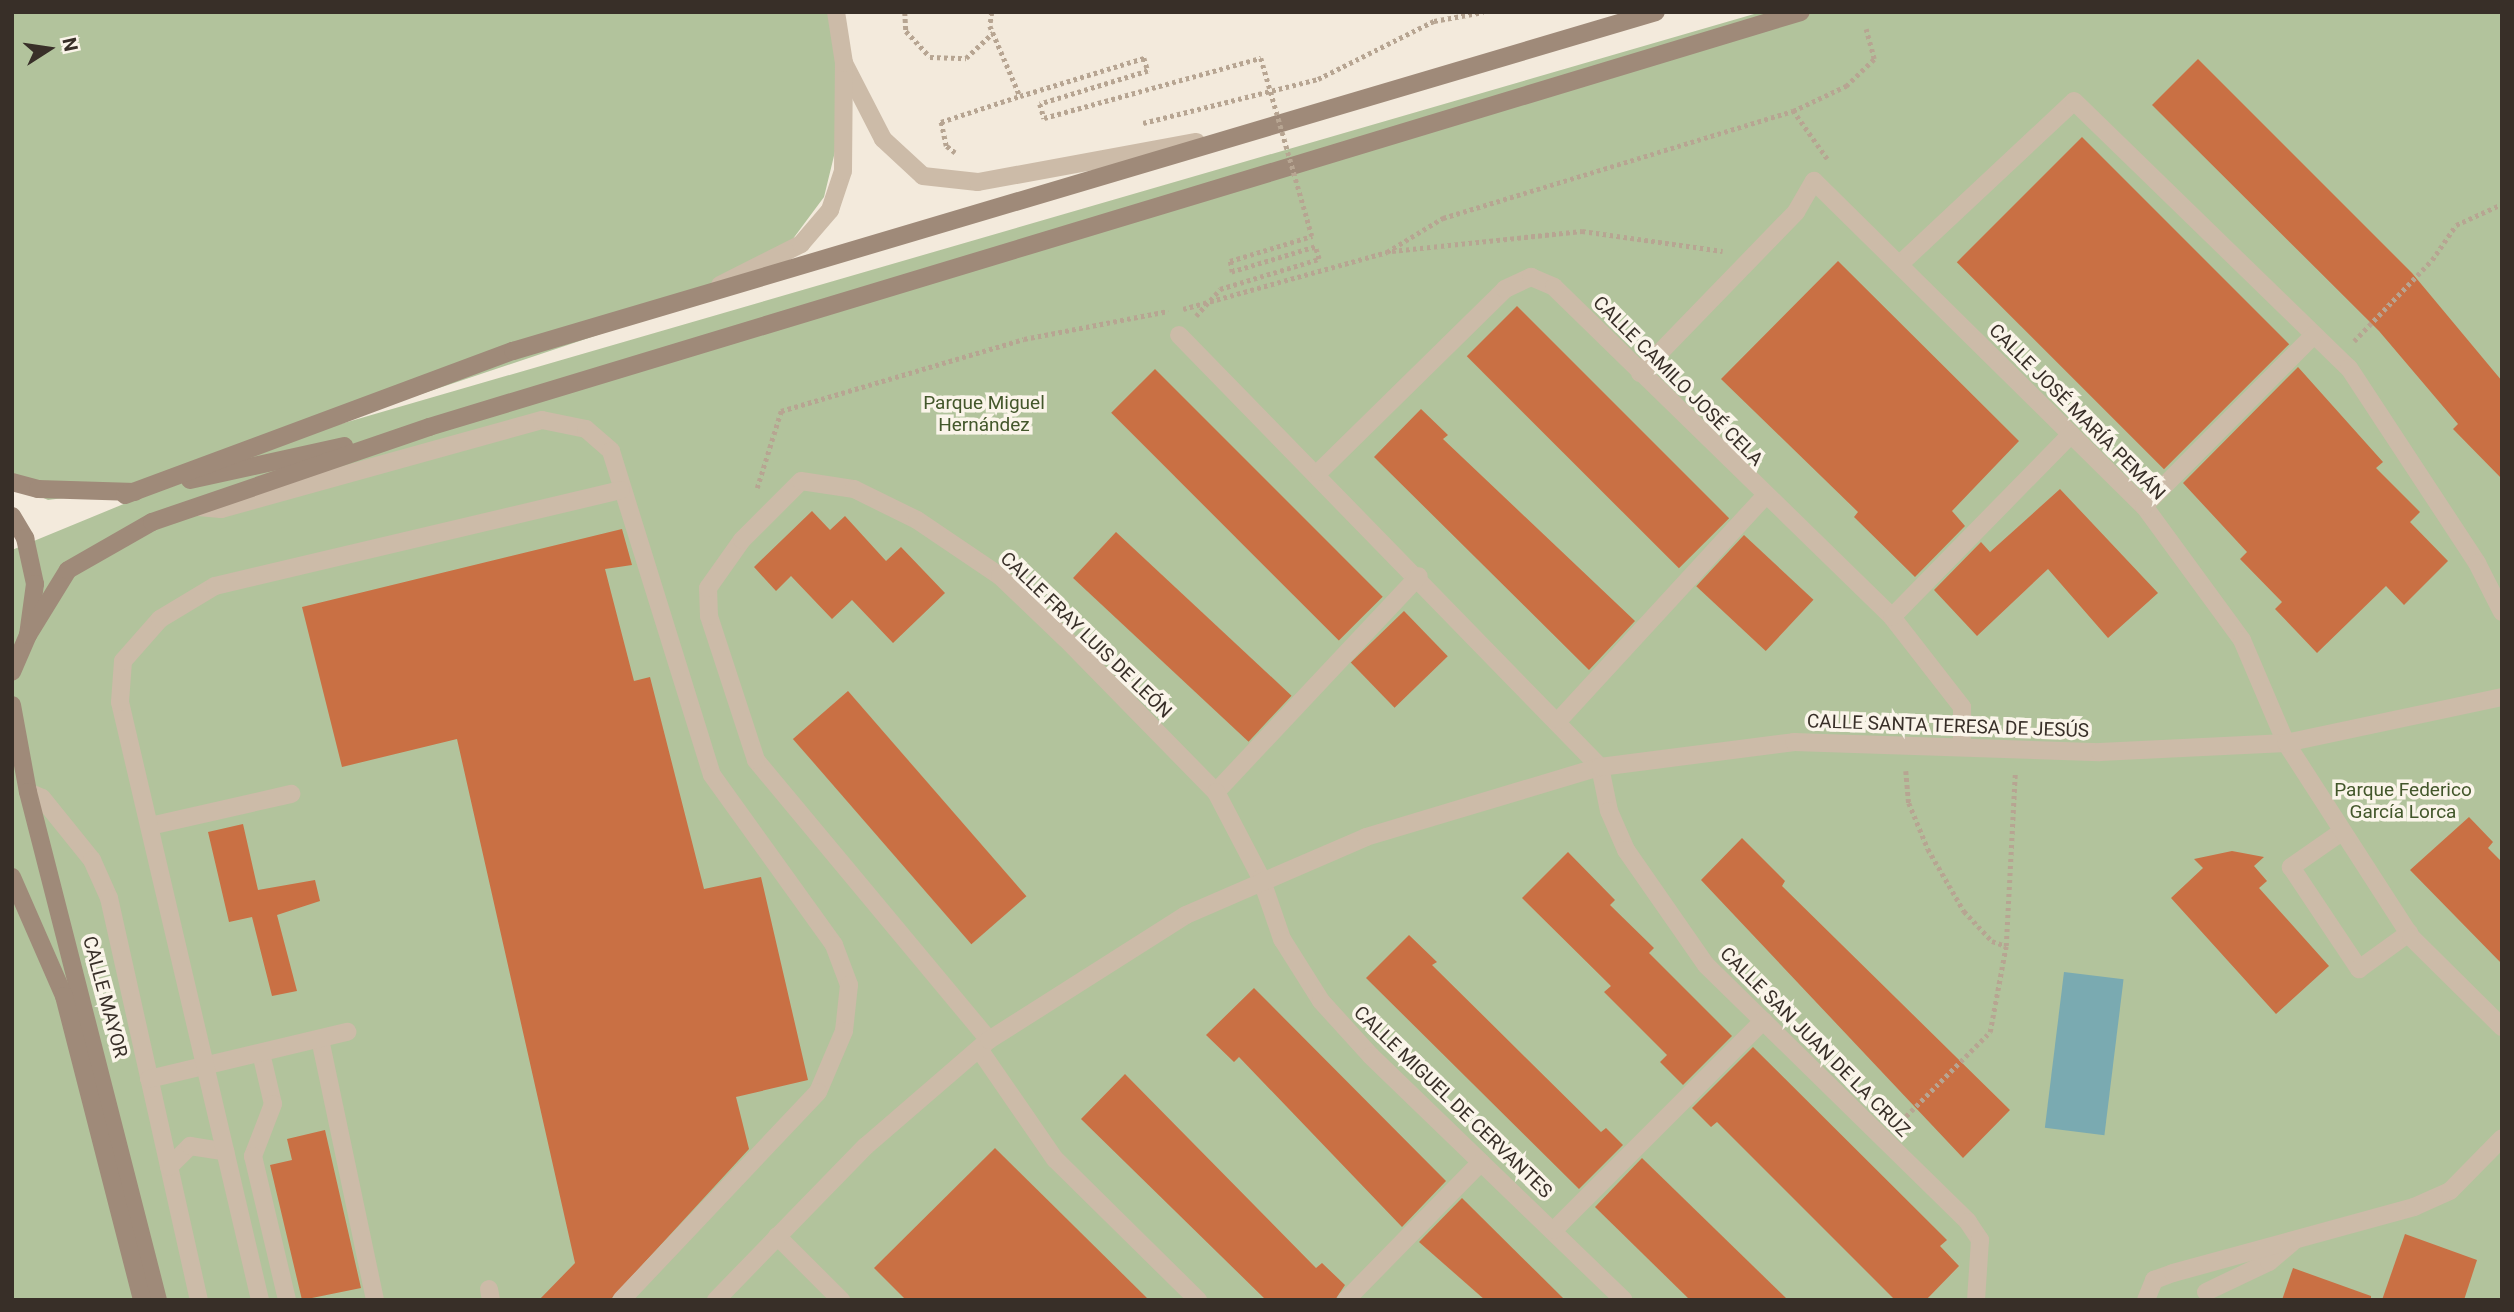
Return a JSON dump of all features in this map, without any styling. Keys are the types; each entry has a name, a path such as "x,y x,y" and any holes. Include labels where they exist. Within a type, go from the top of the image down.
{"main road":[{"path":"125,495 513,351 1656,12"},
{"path":"12,672 28,635 68,570 152,522 429,427 1801,12"},
{"path":"12,482 125,495 429,427"},
{"path":"12,516 25,538 35,584 28,635"},
{"name":"CALLE MAYOR","path":"12,705 28,792 158,1300"},
{"name":"CALLE MAYOR","path":"12,877 64,996 142,1300"}],"street":[{"path":"700,295 801,244 830,210 843,172 845,64 836,12"},
{"path":"845,64 883,139 923,176 978,182 1241,135"},
{"path":"1900,264 2074,101 2338,358 2477,564 2502,612"},
{"path":"1640,373 1796,212 1814,181"},
{"name":"CALLE JOSÉ MARÍA PEMÁN","path":"1814,181 2144,506 2242,640 2286,743 2340,833 2409,933 2502,1027"},
{"name":"CALLE CAMILO JOSÉ CELA","path":"1319,472 1506,289 1531,277 1554,287 1765,496 1892,617 1962,708 1962,744"},
{"path":"1179,335 1319,472 1559,720 1600,768"},
{"path":"2144,506 2314,335"},
{"path":"198,506 222,509 555,419 599,436 611,451 712,775 834,946 849,985 844,1031 818,1092 621,1300"},
{"path":"1892,617 2071,434"},
{"name":"CALLE FRAY LUIS DE LEÓN","path":"1198,1300 1055,1159 984,1044 756,760 709,616 708,588 756,524 801,481 822,480 917,520 1000,576 1216,792 1261,878"},
{"path":"260,1300 118,676 135,644 160,619 240,578 621,490"},
{"path":"1559,720 1765,496"},
{"path":"1216,792 1419,576"},
{"name":"CALLE SANTA TERESA DE JESÚS","path":"716,1300 866,1146 984,1044 1186,915 1261,878 1402,825 1600,768 1794,742 1904,742 2100,752 2286,743 2502,697"},
{"name":"CALLE SAN JUAN DE LA CRUZ","path":"1600,768 1609,811 1626,850 1706,965 1883,1139 1980,1240 1976,1300"},
{"path":"28,792 63,821 105,889 199,1300"},
{"path":"150,826 290,794"},
{"path":"2340,833 2291,867 2359,969 2409,933"},
{"name":"CALLE MIGUEL DE CERVANTES","path":"1261,878 1282,939 1321,1001 1481,1162 1555,1230 1624,1300"},
{"path":"1555,1230 1763,1020"},
{"path":"149,1079 347,1032"},
{"path":"320,1039 375,1300"},
{"path":"261,1053 272,1113 253,1156 287,1300"},
{"path":"2146,1300 2154,1280 2450,1191 2502,1138"},
{"path":"169,1167 190,1146 226,1152"},
{"path":"1346,1300 1481,1162"},
{"path":"777,1237 841,1300"},
{"path":"2206,1292 2269,1262 2298,1238"}],"path":[{"path":"905,12 906,31 930,57 966,58 993,33"},
{"path":"992,12 993,33 1020,96"},
{"path":"1136,124 1318,79 1434,21 1483,12"},
{"path":"1387,251 1443,218 1793,111 1846,86 1874,59 1866,29"},
{"path":"966,160 946,146 941,122 1144,58 1148,71 1040,104 1044,118 1261,58 1312,236 1230,261 1232,272 1315,247 1319,259 1220,289 1179,335"},
{"path":"1793,111 1830,163 1814,181"},
{"path":"2338,358 2432,260 2456,225 2502,204"},
{"path":"756,524 757,481 781,411 1024,339 1128,315 1204,307 1387,251 1582,231 1754,255"},
{"path":"1904,742 1909,803 1928,849 1964,911 1992,941 2006,946"},
{"path":"1883,1139 1990,1032 2006,946 2017,747"}],"green space":[{"path":"12,12 832,12 843,60 840,131 824,197 778,259 723,293 275,443 1761,12 2502,12 2502,1300 12,1300 12,550 262,447 134,489 48,500 12,484"}],"water":[{"path":"2064,972 2124,979 2104,1135 2045,1128"}],"building":[{"path":"2198,59 2412,273 2502,381 2502,479 2453,429 2458,424 2379,331 2152,105"},
{"path":"2082,137 2289,344 2164,469 1957,262"},
{"path":"1838,261 2019,441 1952,511 1965,526 1915,577 1854,517 1858,512 1721,379"},
{"path":"1517,306 1729,518 1679,568 1467,356"},
{"path":"2298,367 2383,462 2376,468 2420,512 2410,522 2448,561 2404,605 2386,586 2317,653 2275,609 2282,602 2240,559 2247,552 2183,483"},
{"path":"1155,369 1383,597 1339,641 1111,413"},
{"path":"1421,409 1448,435 1443,439 1635,621 1589,670 1374,457"},
{"path":"2060,489 2158,593 2108,638 2048,569 1977,636 1934,590 1981,542 1990,552"},
{"path":"812,511 830,530 845,516 886,561 901,547 945,593 893,643 852,600 832,619 791,576 776,591 754,567"},
{"path":"622,529 632,565 605,569 634,681 650,677 704,889 761,877 808,1080 736,1097 749,1149 610,1300 539,1300 575,1263 457,739 342,767 302,607"},
{"path":"1116,532 1292,696 1249,742 1073,578"},
{"path":"1744,535 1813,600 1766,651 1696,586"},
{"path":"1404,611 1448,656 1395,708 1351,662"},
{"path":"848,691 1026,896 971,944 793,739"},
{"path":"2469,817 2493,842 2488,848 2502,862 2502,964 2410,870"},
{"path":"243,824 258,890 315,880 320,901 277,915 297,991 272,996 252,917 229,922 208,832"},
{"path":"1742,838 1785,881 1782,886 2010,1110 1963,1158 1701,880"},
{"path":"2232,851 2264,857 2254,866 2267,881 2259,888 2329,966 2276,1014 2171,898 2203,868 2194,859"},
{"path":"1568,852 1615,900 1610,905 1654,948 1649,953 1732,1036 1683,1085 1660,1062 1667,1055 1604,992 1611,986 1522,898"},
{"path":"1409,935 1437,962 1432,965 1601,1132 1606,1128 1623,1145 1579,1189 1366,978"},
{"path":"1254,988 1446,1181 1402,1227 1239,1057 1234,1062 1206,1035"},
{"path":"1753,1047 1947,1240 1940,1246 1959,1266 1926,1300 1895,1300 1717,1122 1711,1127 1692,1108"},
{"path":"1125,1074 1316,1268 1322,1263 1345,1285 1335,1300 1266,1300 1081,1119"},
{"path":"325,1130 361,1288 302,1300 270,1165 292,1160 287,1139"},
{"path":"995,1148 1149,1300 906,1300 874,1268"},
{"path":"1642,1158 1788,1300 1690,1300 1595,1207"},
{"path":"1462,1198 1565,1300 1485,1300 1419,1242"},
{"path":"2405,1234 2477,1260 2464,1300 2382,1300"},
{"path":"2293,1268 2371,1296 2371,1300 2282,1300"}],"park label":[{"name":"Parque Miguel Hernández","path":"984,414"},
{"name":"Parque Federico García Lorca","path":"2403,801"}]}
